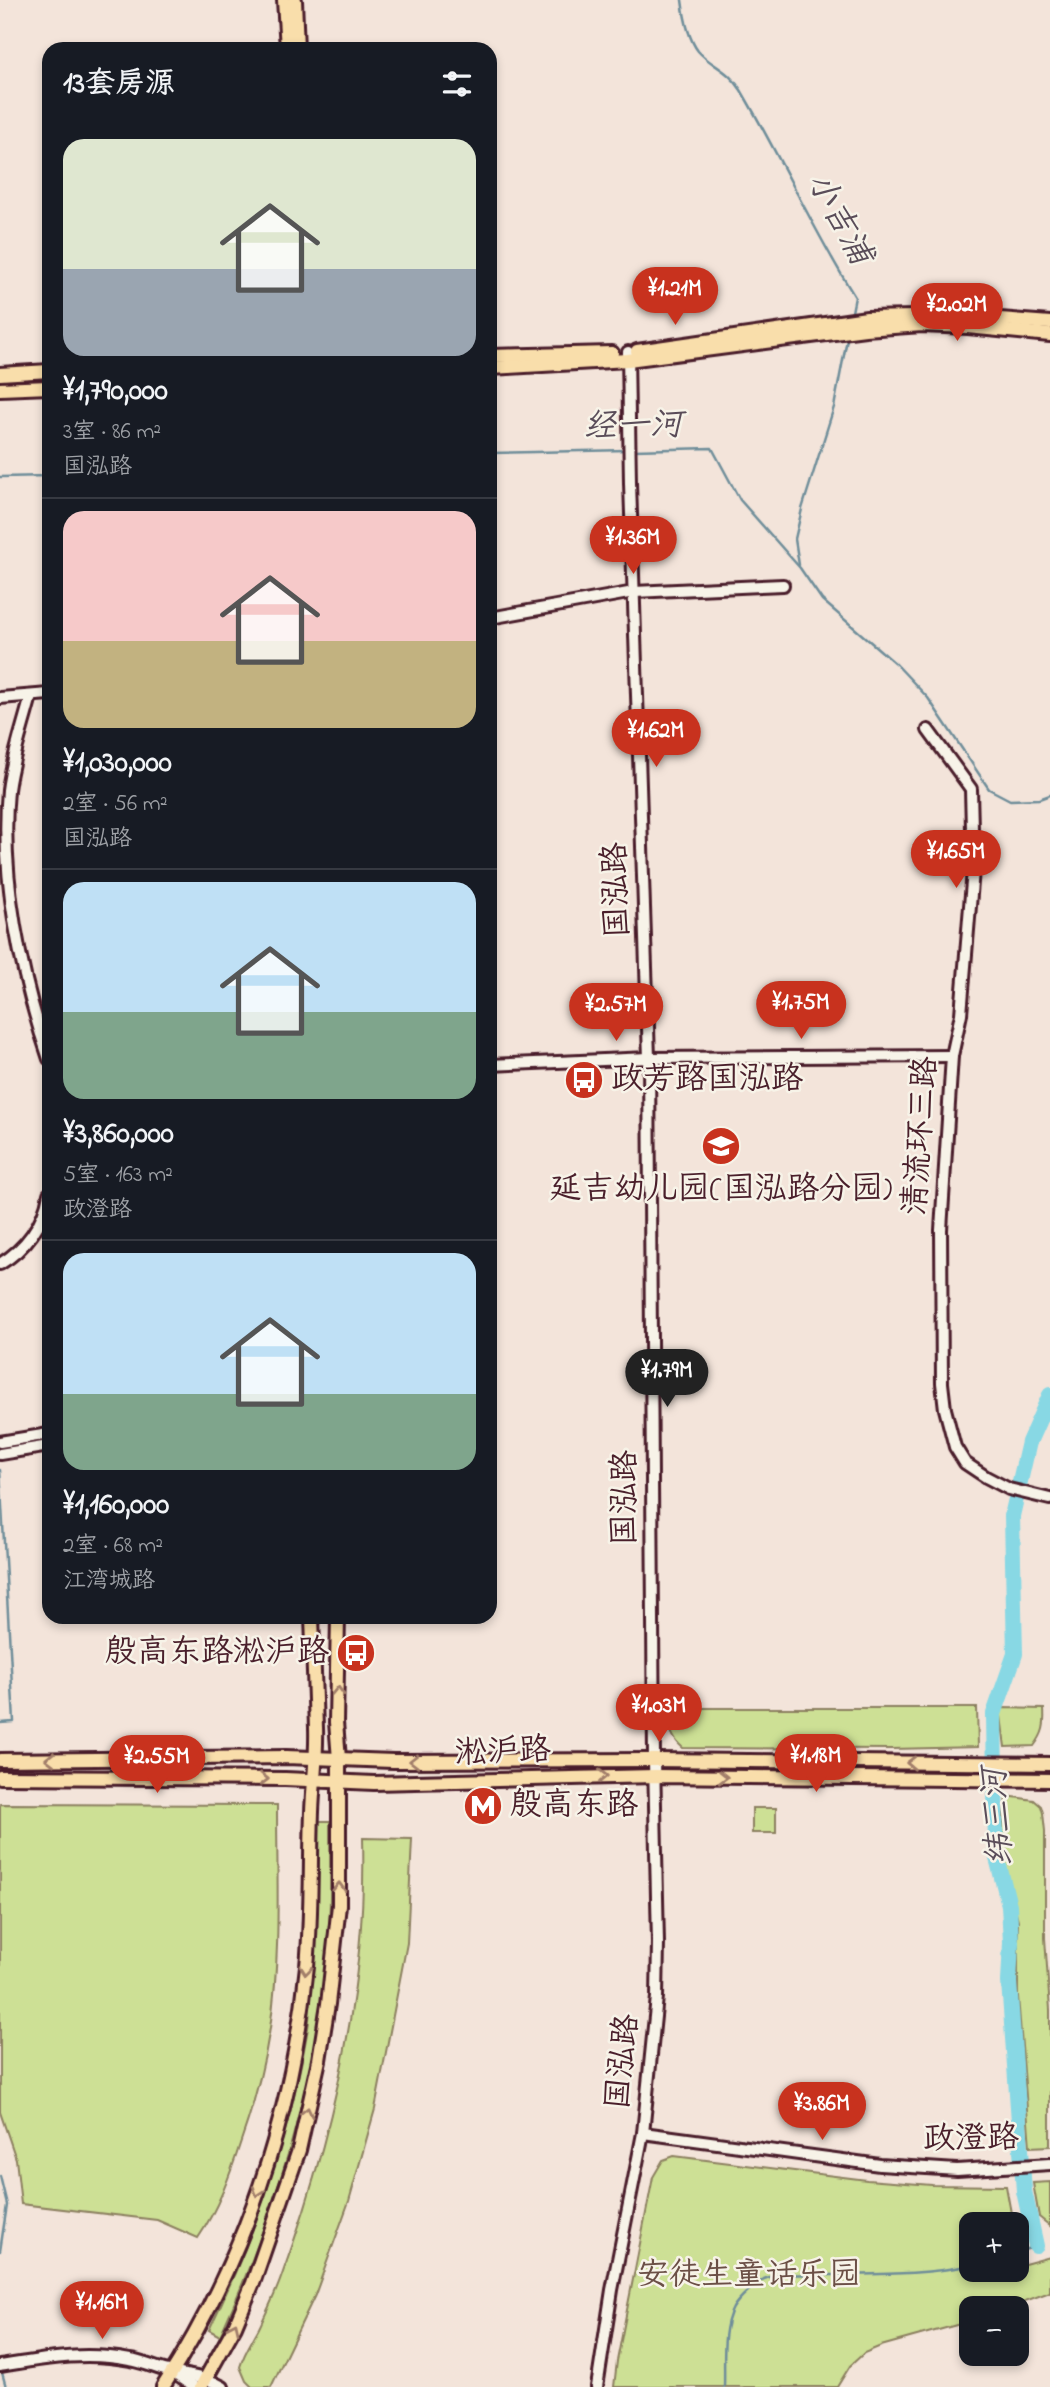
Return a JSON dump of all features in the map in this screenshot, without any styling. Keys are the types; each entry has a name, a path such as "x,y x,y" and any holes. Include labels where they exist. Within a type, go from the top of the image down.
{"main road":[{"path":"284,0 287,42"},
{"path":"295,0 297,42"},
{"path":"497,367 628,356 866,323 962,316 1050,323"},
{"path":"866,323 968,327 1050,335"},
{"path":"497,356 628,356"},
{"path":"0,374 42,371"},
{"path":"0,389 42,387"},
{"path":"163,2387 214,2301 236,2252 270,2156 294,2063 307,1964 312,1886 316,1729 312,1624"},
{"path":"204,2382 235,2326 253,2283 299,2150 319,2060 339,1905 339,1759 336,1722 338,1624"},
{"name":"淞沪路","path":"0,1760 280,1756 314,1759 528,1762 654,1760 1050,1764"},
{"name":"淞沪路","path":"0,1777 374,1783 654,1776 1050,1780"}],"street":[{"name":"国泓路","path":"597,2387 612,2290 643,2133 657,1997 658,1943 654,1776 649,1058 628,356"},
{"path":"497,617 634,592 783,585"},
{"path":"0,698 42,695"},
{"path":"31,696 8,790 6,877 9,906 42,1037"},
{"name":"清流环三路","path":"928,730 971,789 974,870 961,1014 952,1056 941,1230 943,1383 948,1427 955,1447 965,1463 1009,1489 1050,1499"},
{"path":"497,1065 649,1058 952,1056"},
{"path":"1,1263 18,1253 38,1224 42,1213"},
{"path":"0,1454 42,1437"},
{"path":"0,1443 42,1446"},
{"name":"政澄路","path":"643,2133 880,2165 940,2170 1050,2164"},
{"path":"0,2366 67,2355 101,2357 131,2360 223,2387"},
{"path":"173,2372 194,2387"}],"green space":[{"path":"668,1708 977,1708 978,1747 683,1748 672,1735"},
{"path":"1000,1708 1044,1709 1043,1729 1034,1746 1005,1747"},
{"path":"1006,1796 1034,1800 1041,1806 1043,1813 1045,1938 1050,2010 1050,2146 1030,2147 1018,1996 1018,1920 1001,1852"},
{"path":"0,1804 277,1805 277,1945 268,2042 254,2099 232,2166 217,2204 198,2238 157,2220 21,2204 16,2159 0,2112"},
{"path":"752,1808 776,1808 776,1833 752,1833"},
{"path":"319,1821 330,1821 330,1888 324,1981 316,2033 306,2085 278,2188 220,2336 209,2330 241,2258 269,2183 291,2106 308,2028 316,1921"},
{"path":"363,1838 412,1839 407,1943 375,2109 349,2201 315,2295 271,2387 252,2387 240,2367 277,2288 300,2223 331,2115 343,2060 359,1949"},
{"name":"安徒生童话乐园","path":"674,2156 867,2180 932,2185 1006,2186 1011,2212 959,2212 959,2282 1029,2282 1029,2263 1050,2257 1050,2292 1029,2300 1029,2296 959,2296 959,2324 864,2353 850,2366 837,2387 614,2387 653,2177 663,2160"},
{"path":"1050,2182 1050,2226 1039,2217 1033,2183"}],"waterway":[{"name":"小吉浦","path":"682,0 687,27 695,46 703,56 731,77 741,90 855,297 851,317"},
{"name":"小吉浦","path":"799,565 795,539 834,407 848,334"},
{"path":"634,450 712,448 740,500 800,568 822,600 896,664 928,698 989,789 1010,800 1039,799 1050,795"},
{"name":"经一河","path":"497,453 628,450"},
{"name":"经一河","path":"0,477 42,476"},
{"name":"纬三河","path":"1036,2246 1024,2191 1009,1982 1009,1905 996,1854 994,1714 1015,1654 1012,1516 1029,1442 1050,1395"},
{"path":"0,1470 14,1722 0,1723"},
{"path":"0,2176 7,2205 0,2251"},
{"name":"纬三河","path":"1029,2248 1041,2245"},
{"name":"纬三河","path":"724,2387 725,2336 729,2317 739,2300 764,2279 788,2275 920,2272 959,2267"},
{"path":"1,2369 6,2387"}],"place":[{"name":"政芳路国泓路","path":"584,1080"},
{"name":"延吉幼儿园(国泓路分园)","path":"721,1146"},
{"name":"殷高东路淞沪路","path":"356,1653"},
{"name":"殷高东路","path":"483,1806"}]}
